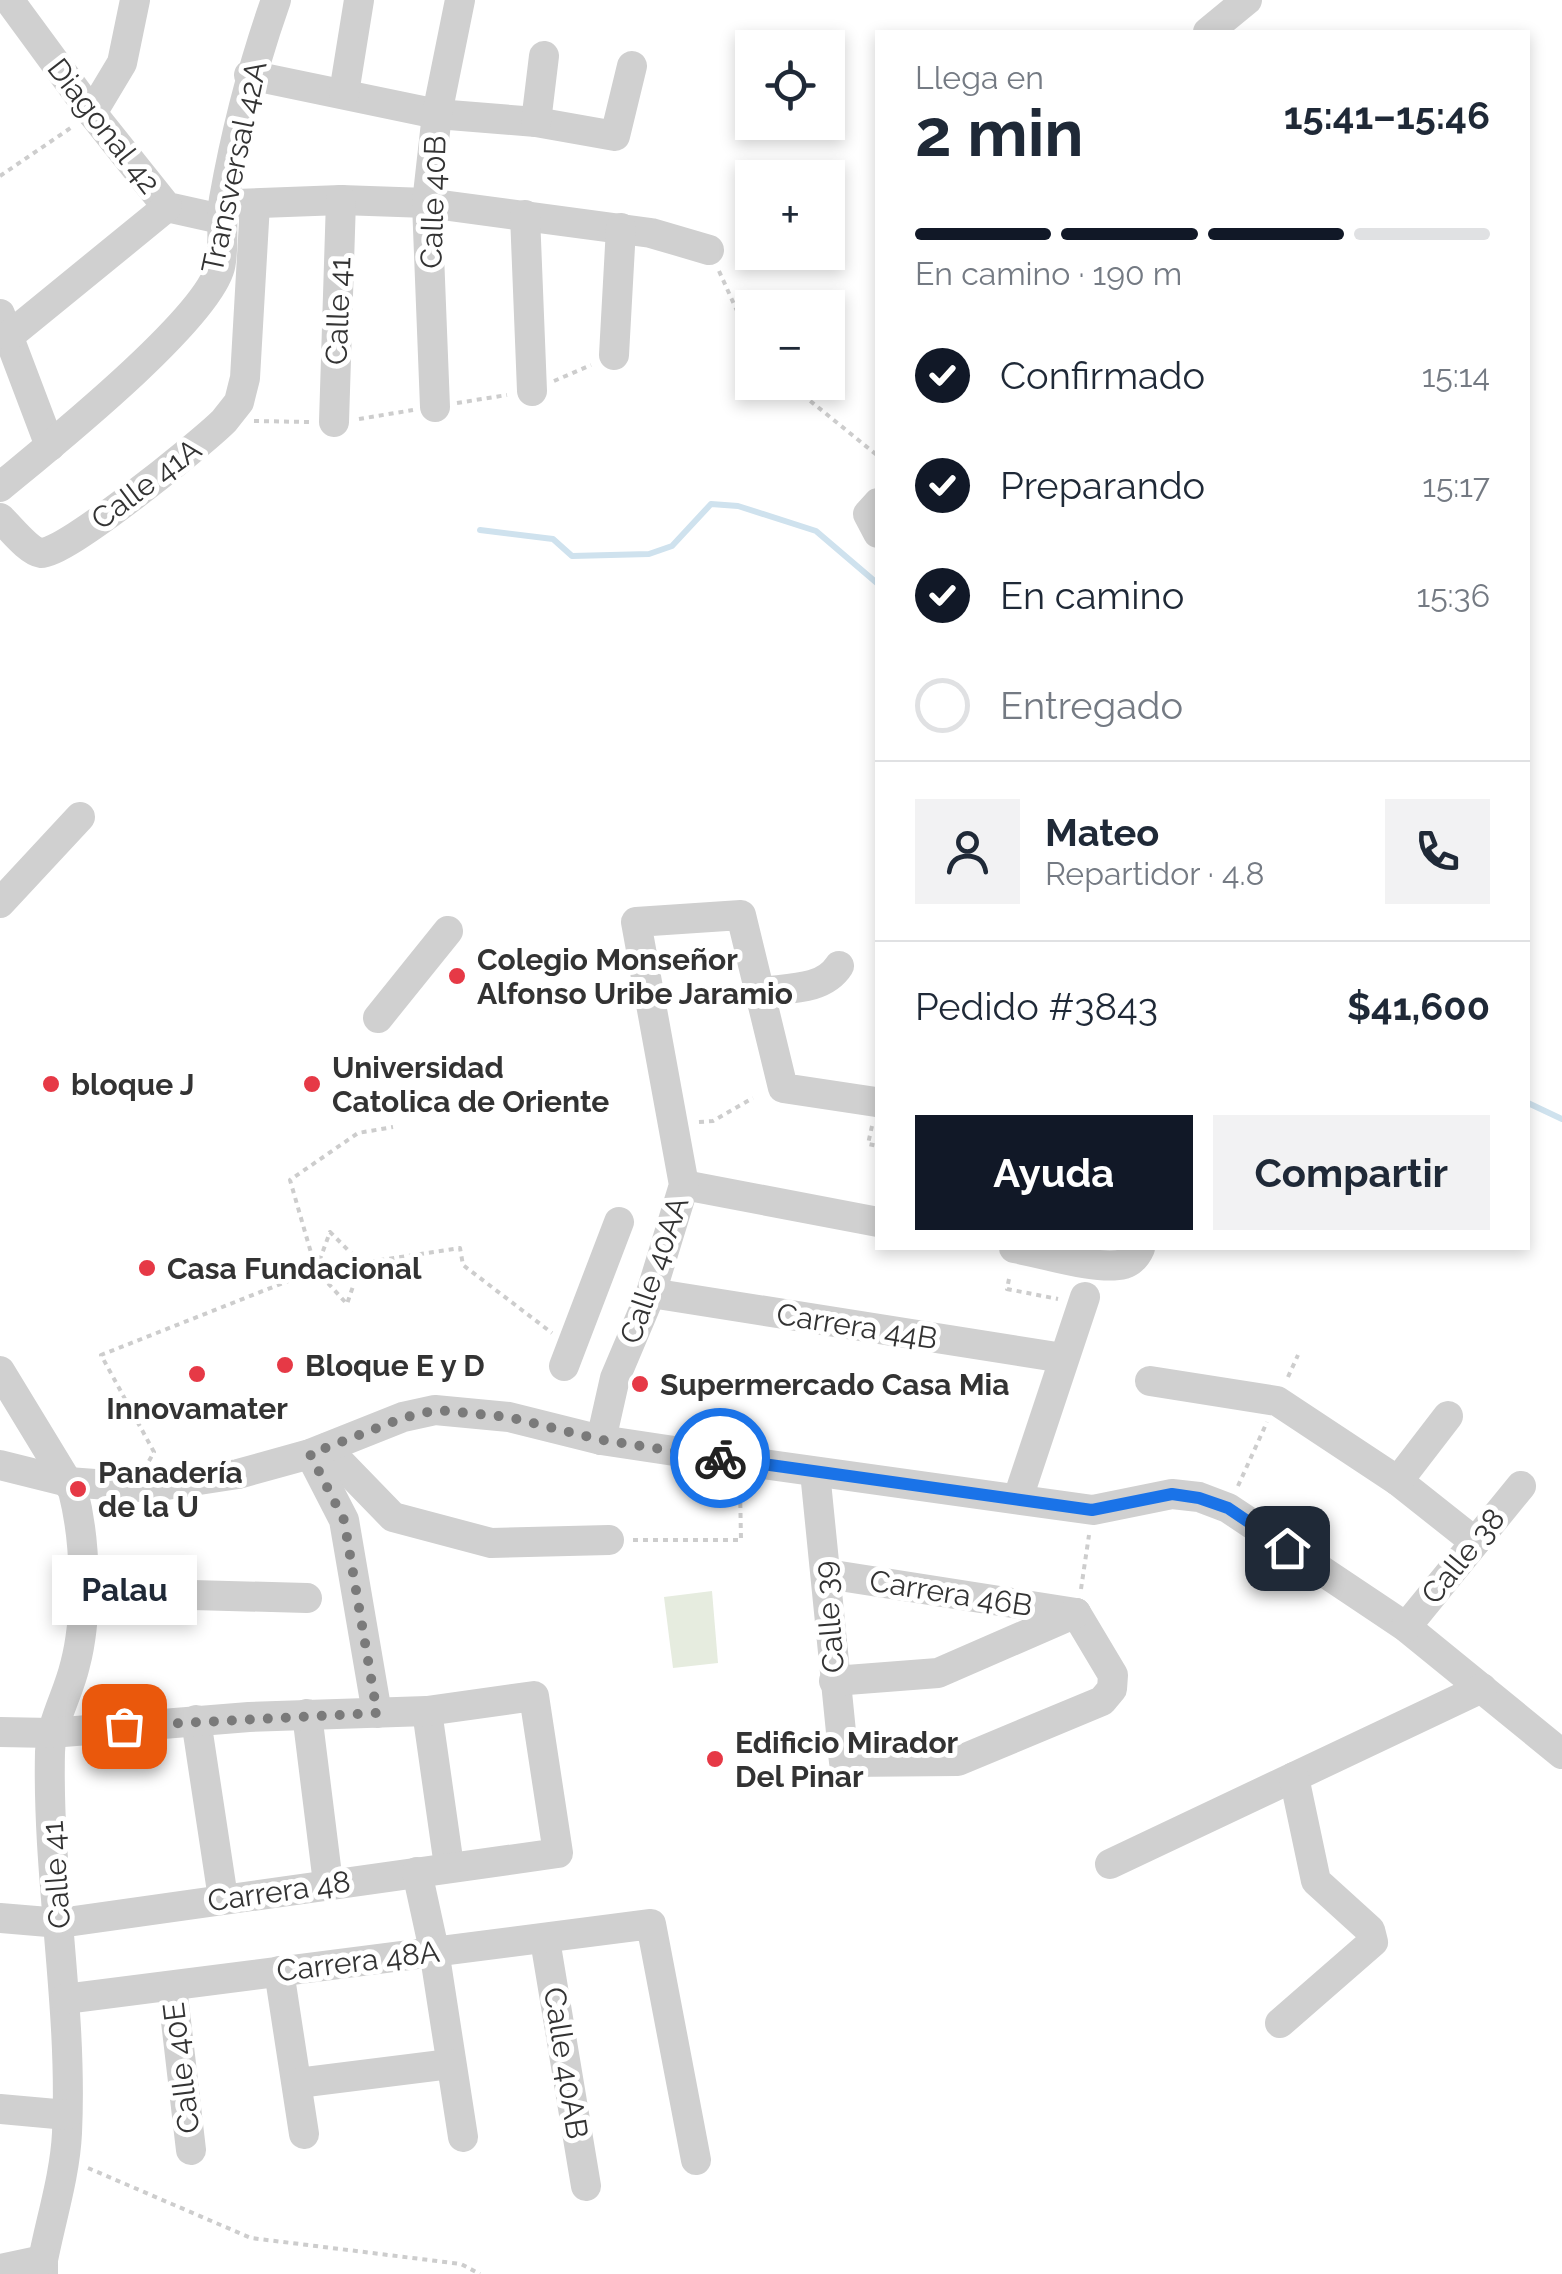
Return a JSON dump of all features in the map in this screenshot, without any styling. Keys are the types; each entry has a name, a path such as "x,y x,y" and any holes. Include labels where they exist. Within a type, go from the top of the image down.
{"street":[{"path":"92,113 122,63 135,0"},
{"name":"Transversal 42A","path":"0,487 154,352 202,299 220,266 222,211 250,75 276,0"},
{"path":"344,94 359,0"},
{"name":"Calle 40B","path":"436,407 427,203 437,114 460,0"},
{"path":"1210,30 1247,0"},
{"name":"Diagonal 42","path":"22,7 92,113 167,207 222,211 255,204 341,200 427,203 652,233 709,250"},
{"path":"536,122 544,56"},
{"path":"250,75 437,114 536,122 615,136 632,66"},
{"name":"Calle 41","path":"334,422 341,200"},
{"name":"Transversal 42A","path":"239,402 245,378 255,204"},
{"path":"50,446 4,325 167,207"},
{"path":"525,215 532,391"},
{"path":"614,354 621,228"},
{"name":"Calle 41A","path":"0,518 35,551 44,554 95,524 206,438 239,402"},
{"path":"875,506 868,514 875,527"},
{"path":"0,904 80,818"},
{"name":"Calle 40AA","path":"602,1440 615,1378 651,1293 684,1185 636,922 741,915 760,992"},
{"path":"378,1018 448,931"},
{"path":"839,966 822,983 760,992 783,1088 875,1102"},
{"path":"684,1185 875,1221"},
{"path":"567,1358 618,1222"},
{"path":"1062,1252 1096,1263 1128,1262 1138,1250"},
{"name":"Carrera 44B","path":"651,1293 1063,1358"},
{"path":"1018,1498 1083,1300"},
{"name":"Calle 41","path":"0,1370 68,1482 78,1510 82,1592 76,1664 51,1732 67,2116 64,2158 43,2267"},
{"path":"1150,1381 1277,1401 1398,1482 1475,1542"},
{"path":"0,1466 68,1482 134,1487 238,1474 436,1410 508,1417 602,1440 739,1461 1092,1510 1172,1494 1199,1498 1228,1508 1406,1627 1562,1754"},
{"path":"1398,1482 1448,1416"},
{"path":"318,1451 393,1517 491,1543 609,1540"},
{"path":"318,1451 344,1520 377,1713"},
{"name":"Calle 39","path":"815,1472 844,1762 958,1760 1102,1700 1112,1689 1114,1675 1076,1612"},
{"name":"Calle 38","path":"1406,1627 1520,1486"},
{"name":"Carrera 46B","path":"826,1574 1076,1612"},
{"path":"82,1592 307,1598"},
{"path":"834,1681 938,1674 1076,1612"},
{"path":"1110,1864 1482,1688"},
{"name":"Carrera 48","path":"0,1918 60,1923 558,1853 534,1696 426,1710"},
{"path":"0,1732 426,1710 449,1866"},
{"path":"307,1714 328,1883"},
{"path":"196,1720 224,1898"},
{"path":"1280,2023 1372,1942 1370,1930 1316,1881 1294,1776"},
{"path":"418,1872 463,2137"},
{"name":"Carrera 48A","path":"65,1999 651,1924 696,2160"},
{"name":"Calle 40AB","path":"545,1940 586,2186"},
{"path":"279,1971 304,2134"},
{"name":"Calle 40E","path":"172,1987 191,2150"},
{"path":"298,2083 450,2064"},
{"path":"0,2109 67,2116"},
{"path":"0,2269 43,2267"}],"path":[{"path":"0,176 92,113"},
{"path":"709,250 735,307"},
{"path":"810,400 875,454"},
{"path":"673,1124 712,1122 753,1098"},
{"path":"361,1263 347,1304 316,1270 290,1180 358,1132 393,1128"},
{"path":"134,1487 154,1452 101,1355 316,1270 330,1232 361,1263"},
{"path":"361,1263 460,1248 463,1264 567,1358"},
{"path":"1009,1279 1007,1289 1083,1300"},
{"path":"1228,1508 1298,1355"},
{"path":"609,1540 741,1540 739,1461"},
{"path":"1076,1612 1092,1510"},
{"path":"64,2158 251,2238 461,2264 480,2274"}],"shaded area":[{"path":"712,1591 718,1663 673,1668 664,1597"}],"waterway":[{"path":"480,530 553,539 572,556 649,554 672,546 711,504 738,506 816,531 875,581"},
{"path":"1530,1104 1562,1119"}],"way so far":[{"path":"124,1726 377,1713 344,1520 310,1454 403,1418 436,1410 508,1417 602,1440 720,1458"}],"place":[{"name":"Colegio Monseñor Alfonso Uribe Jaramio","path":"457,976"},
{"name":"bloque J","path":"51,1084"},
{"name":"Universidad Catolica de Oriente","path":"312,1084"},
{"name":"Casa Fundacional","path":"147,1268"},
{"name":"Bloque E y D","path":"285,1365"},
{"name":"Innovamater","path":"197,1374"},
{"name":"Supermercado Casa Mia","path":"640,1384"},
{"name":"Panadería de la U","path":"78,1489"},
{"name":"Palau","path":"124,1726"},
{"name":"Edificio Mirador Del Pinar","path":"715,1759"}],"route":[{"path":"720,1458 1092,1510 1172,1494 1199,1498 1228,1508 1287,1548"}]}
